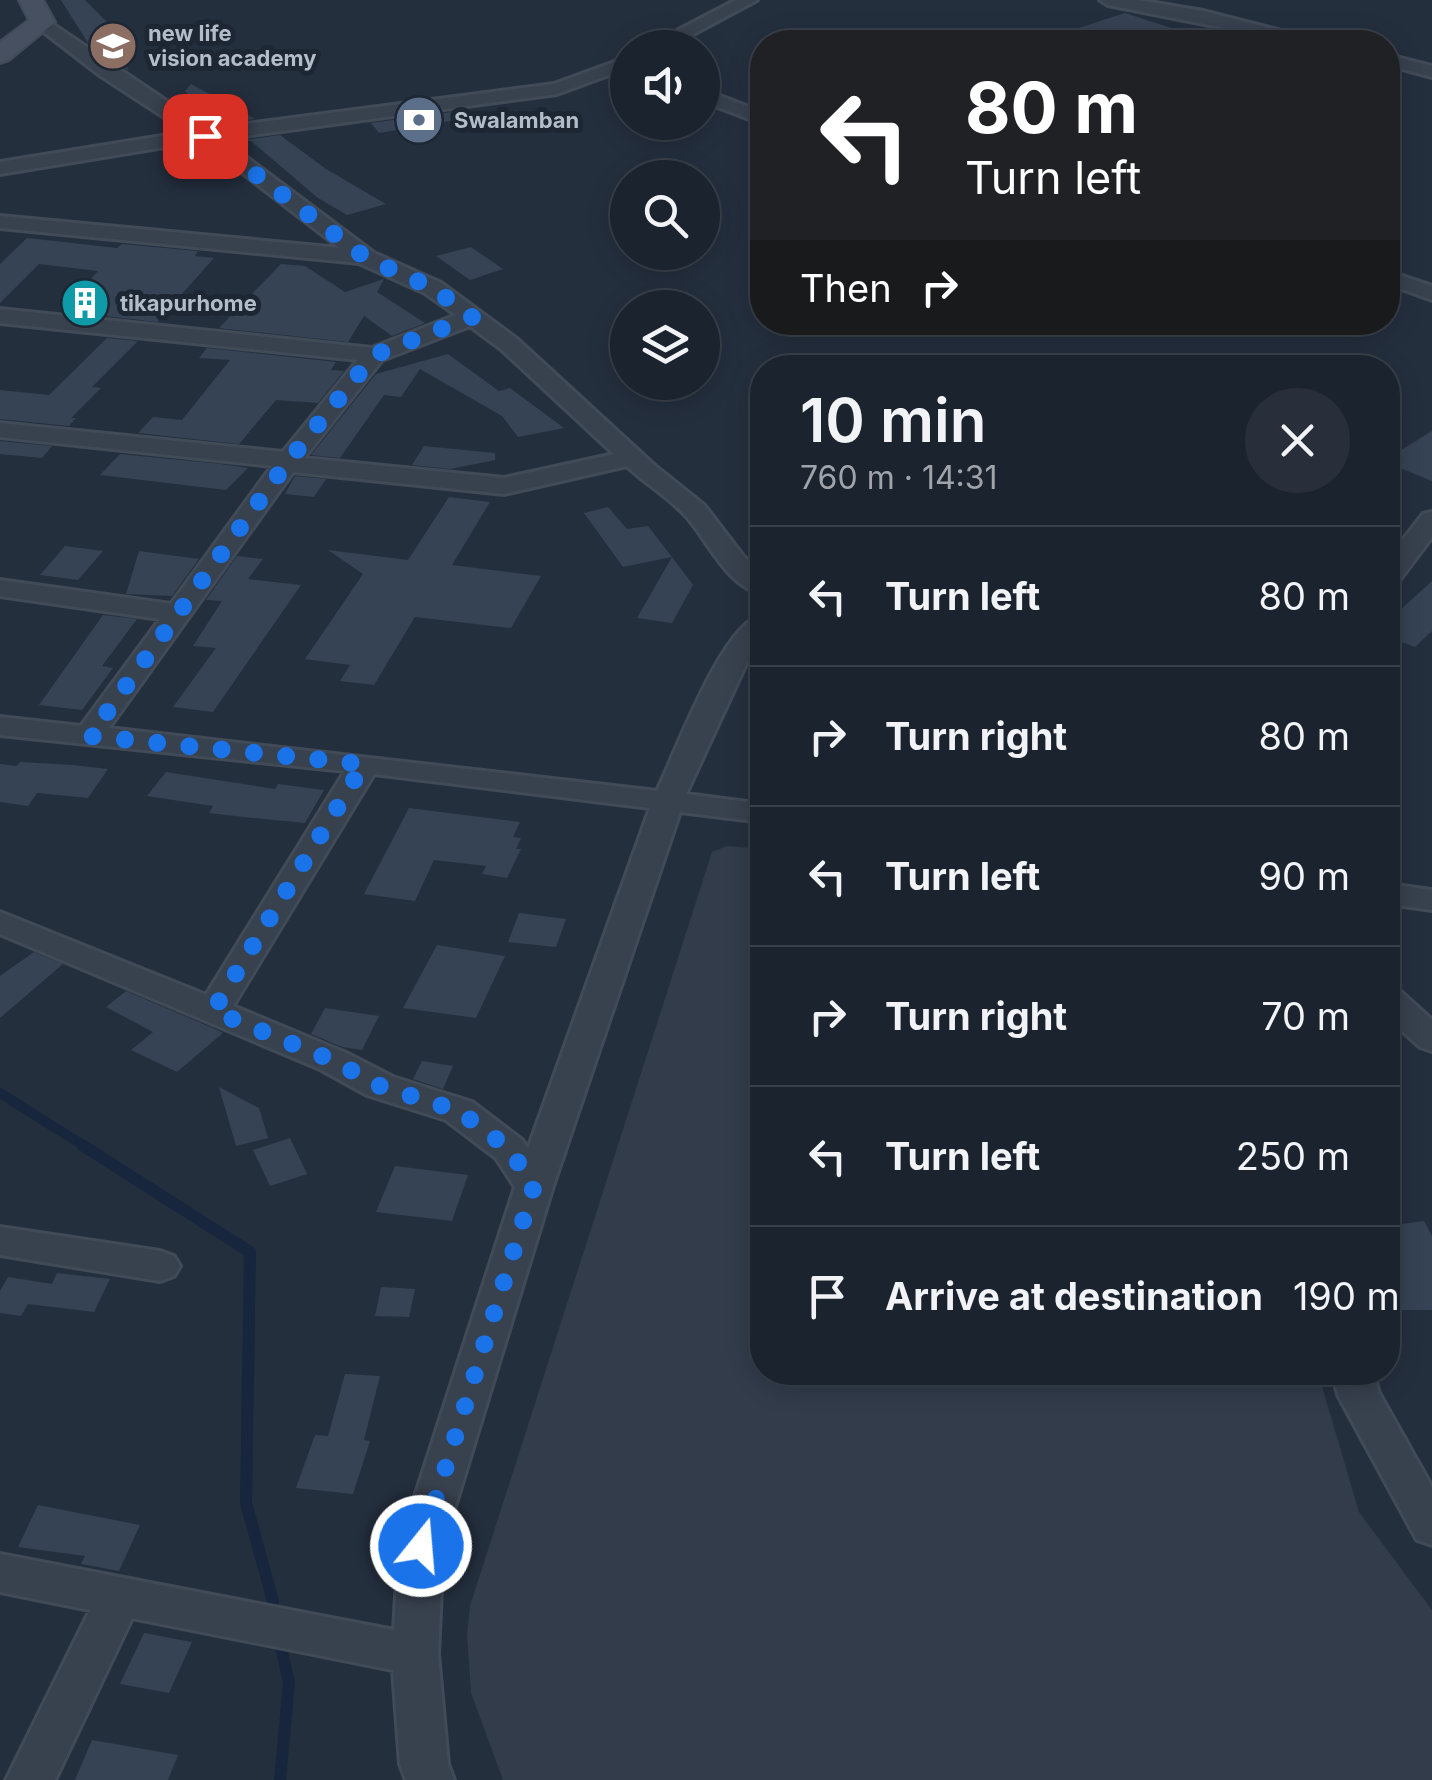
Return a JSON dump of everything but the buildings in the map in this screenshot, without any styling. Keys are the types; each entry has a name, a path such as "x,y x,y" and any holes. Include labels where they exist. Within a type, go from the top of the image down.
{"street":[{"path":"688,30 749,0"},
{"path":"1108,0 1264,30"},
{"path":"0,55 36,11 107,72 205,136 366,258 433,288 509,344 631,458 695,510 735,563 750,576"},
{"path":"1400,63 1432,72"},
{"path":"0,168 557,89 610,70"},
{"path":"720,101 750,113"},
{"path":"0,222 366,258"},
{"path":"1400,281 1432,293"},
{"path":"0,316 374,355 472,317"},
{"path":"90,736 288,462 374,355"},
{"path":"0,430 504,486 631,458"},
{"path":"1400,561 1432,520"},
{"path":"0,588 178,613"},
{"path":"430,1780 424,1764 415,1654 421,1546 534,1186 668,801 739,648 750,636"},
{"path":"0,726 364,764 750,811"},
{"path":"213,1011 364,764"},
{"path":"1400,896 1432,900"},
{"path":"0,922 332,1060 380,1086 459,1111 509,1149 534,1186"},
{"path":"1400,1009 1432,1039"},
{"path":"0,1241 160,1266"},
{"path":"1356,1385 1432,1527"},
{"path":"0,1573 415,1654"},
{"path":"30,1780 120,1596"}],"shaded area":[{"path":"727,846 750,848 750,1385 1322,1385 1359,1512 1432,1610 1432,1780 503,1780 471,1693 467,1634 470,1606 712,852"}],"waterway":[{"path":"0,1093 86,1147"},
{"path":"82,1145 250,1252 246,1503 273,1601"},
{"path":"280,1643 289,1683 280,1780"}],"place":[{"name":"new life vision academy","path":"113,46"},
{"name":"Swalamban","path":"419,120"},
{"name":"tikapurhome","path":"85,303"}],"route":[{"path":"205,136 366,258 433,288 472,317 374,355 286,464 90,736 364,764 213,1011 332,1060 380,1086 459,1111 509,1149 534,1186 421,1546"}]}
